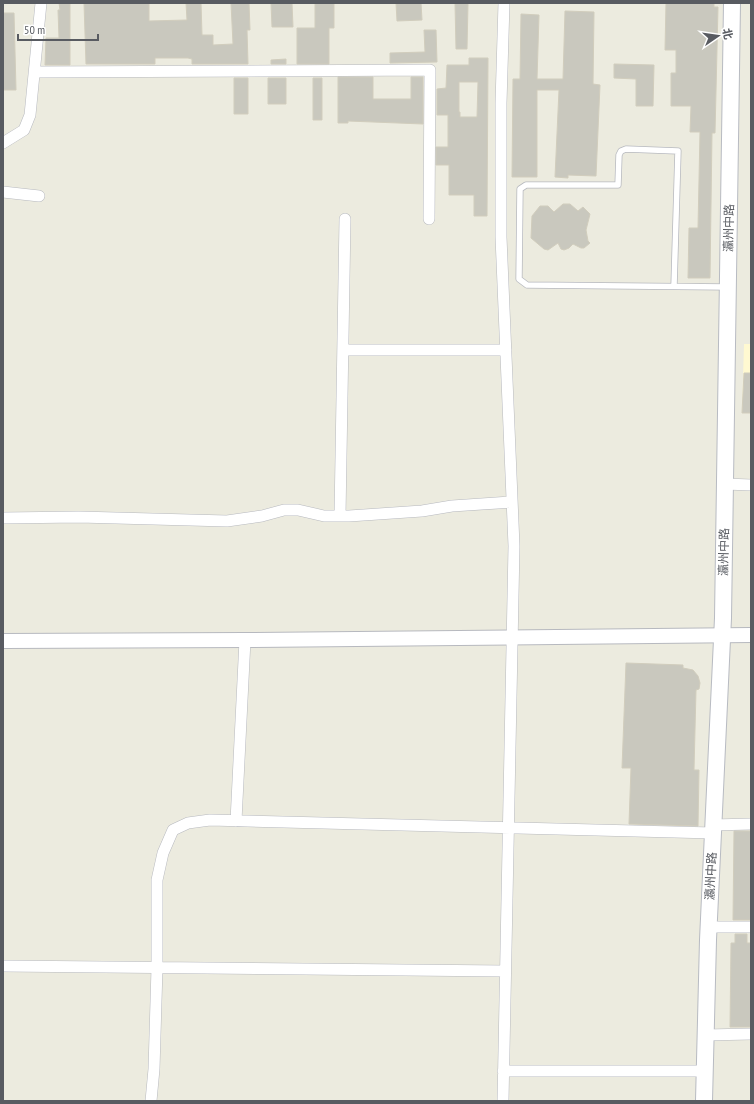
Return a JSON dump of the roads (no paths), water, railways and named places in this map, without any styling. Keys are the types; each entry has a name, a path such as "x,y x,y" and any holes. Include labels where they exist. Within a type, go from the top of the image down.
{"main road":[{"name":"瀛州中路","path":"704,1101 709,927 722,636 732,3"}],"street":[{"path":"3,143 24,130 30,115 41,3"},
{"path":"503,1101 514,546 501,238 500,159 504,3"},
{"path":"35,72 430,70 429,219"},
{"path":"3,192 39,196"},
{"path":"340,516 345,219"},
{"path":"343,350 506,350"},
{"path":"725,484 751,485"},
{"path":"3,518 79,517 227,521 262,516 284,510 298,510 324,516 340,516 422,511 452,506 512,502"},
{"path":"3,641 751,635"},
{"path":"236,821 244,640"},
{"path":"150,1101 154,1069 157,968 156,880 163,853 173,830 188,822 210,820 508,828 713,829 751,824"},
{"path":"709,927 751,927"},
{"path":"3,966 505,971"},
{"path":"706,1035 751,1034"},
{"path":"503,1071 705,1071"}],"lane":[{"path":"674,286 678,151 626,149 621,151 619,155 618,185 526,185 520,189 519,279 527,285 674,286 728,286"}]}
